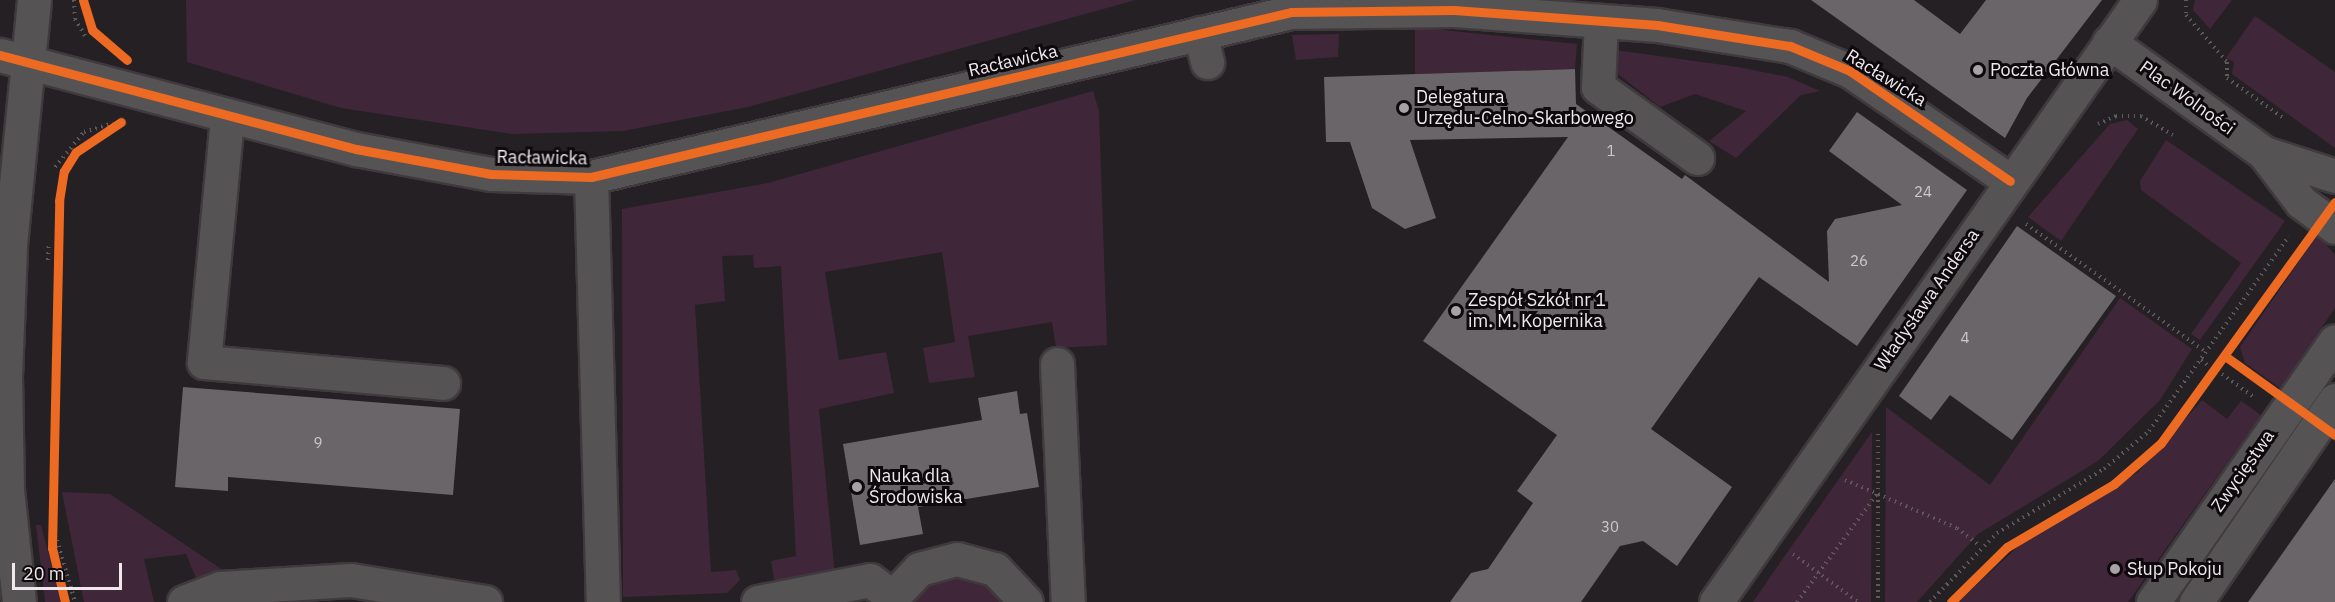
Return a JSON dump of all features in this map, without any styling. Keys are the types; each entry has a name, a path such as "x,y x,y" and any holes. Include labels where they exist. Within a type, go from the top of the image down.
{"street":[{"path":"19,602 7,489 5,376 11,236 14,58 34,0"},
{"name":"Władysława Andersa","path":"1716,602 2010,181 2140,0"},
{"name":"Racławicka","path":"14,58 227,118 491,174 591,177 1204,48 1292,12 1454,10 1601,21 1790,46 1850,71 2010,181"},
{"path":"1601,21 1598,87 1697,158"},
{"name":"Plac Wolności","path":"2109,42 2264,153 2301,201 2335,227"},
{"path":"227,118 204,362 443,383"},
{"name":"Plac Wolności","path":"2264,153 2335,176"},
{"name":"Racławicka","path":"591,177 603,602"},
{"name":"Zwycięstwa","path":"2153,602 2331,356"},
{"path":"1057,364 1068,602"},
{"name":"Zwycięstwa","path":"2196,602 2335,400"},
{"path":"758,602 870,580 890,599 919,569 957,559 995,569 1026,602"},
{"path":"184,602 220,588 351,580 485,602"}],"path":[{"path":"74,0 75,19 95,39"},
{"path":"83,0 85,16 95,39"},
{"path":"2186,0 2186,15 2227,62 2227,78 2298,128"},
{"path":"2091,129 2107,118 2141,116 2178,138"},
{"path":"58,176 81,146 121,122"},
{"path":"58,176 68,146 100,126"},
{"path":"2015,217 2206,352"},
{"path":"1930,602 1980,546 2134,446 2201,360 2293,230"},
{"path":"48,266 53,232"},
{"path":"53,232 56,275"},
{"path":"2201,360 2215,365 2209,379"},
{"path":"2222,374 2259,401"},
{"path":"1878,424 1878,602"},
{"path":"1834,475 1958,528 1980,546"},
{"path":"1797,602 1877,494"},
{"path":"54,529 52,548 65,602"},
{"path":"57,540 75,602"},
{"path":"1784,548 1858,602"}],"shaded area":[{"path":"186,0 1136,0 748,107 623,131 512,134 341,108 187,62"},
{"path":"2195,0 2232,0 2210,29 2193,10"},
{"path":"2255,16 2335,72 2335,148 2232,74 2234,62 2226,58"},
{"path":"1415,27 1577,44 1575,69 1415,74"},
{"path":"1339,34 1338,57 1296,60 1292,35"},
{"path":"1615,50 1738,67 1788,77 1820,91 1801,95 1736,158 1709,141 1746,111 1695,94 1660,107 1618,74"},
{"path":"1093,91 1099,111 1107,345 1056,348 1052,322 968,336 975,377 929,383 923,348 955,342 942,252 825,272 839,360 886,352 894,393 819,409 835,576 781,584 774,579 771,561 796,556 781,266 754,268 753,255 722,256 725,301 695,305 711,572 736,570 740,580 727,593 623,597 622,209 768,183"},
{"path":"2127,120 2138,129 2061,241 2028,217 2110,124"},
{"path":"2166,140 2285,221 2200,340 2191,334 2241,263 2141,190 2140,181"},
{"path":"2318,234 2335,255 2335,308 2280,388 2245,363 2240,347"},
{"path":"2120,298 2192,349 2160,400 2098,461 1978,534 1917,602 1885,602 1886,407 1990,485"},
{"path":"2202,400 2227,419 2241,401 2261,415 2128,602 1958,602 2024,541 2138,472"},
{"path":"1872,432 1871,602 1753,602 1777,567"},
{"path":"62,492 110,494 236,579 196,578 186,554 144,559 154,602 84,602"},
{"path":"36,525 41,525 61,602 45,602"},
{"path":"943,576 981,581 1005,602 906,602 925,584"}],"building":[{"name":"Poczta Główna","path":"1811,0 1914,0 1960,34 1986,0 2102,0 2027,98 2005,138"},
{"path":"1575,69 1576,104 1682,179 1685,175 1829,282 1827,231 1835,219 1902,205 1829,151 1857,112 1967,190 1857,346 1759,277 1651,429 1732,487 1677,566 1643,541 1620,546 1581,602 1450,602 1471,573 1488,569 1533,503 1517,491 1557,435 1423,341 1568,137 1410,140 1436,218 1405,229 1372,208 1350,142 1326,142 1324,77"},
{"path":"2017,226 2116,296 2012,440 1950,395 1931,420 1899,396"},
{"path":"183,387 460,409 453,495 228,477 228,491 175,487"},
{"path":"1017,391 1020,414 1027,413 1039,487 918,507 923,534 860,545 843,444 982,420 978,398"},
{"path":"2335,479 2335,602 2248,602"}],"cycle path":[{"path":"83,0 92,30 127,60"},
{"path":"0,55 356,149 491,174 591,177 1291,12 1454,10 1657,25 1790,46 1850,71 2010,181"},
{"path":"65,602 52,548 59,201 64,171 76,152 121,122"},
{"path":"1951,602 2007,547 2114,484 2161,443 2335,202"},
{"path":"2225,356 2335,435"}],"place":[{"name":"Poczta Główna","path":"1978,70"},
{"name":"Delegatura Urzędu-Celno-Skarbowego","path":"1404,108"},
{"name":"Zespół Szkół nr 1 im. M. Kopernika","path":"1456,311"},
{"name":"Nauka dla Środowiska","path":"857,487"},
{"name":"Słup Pokoju","path":"2115,569"}]}
